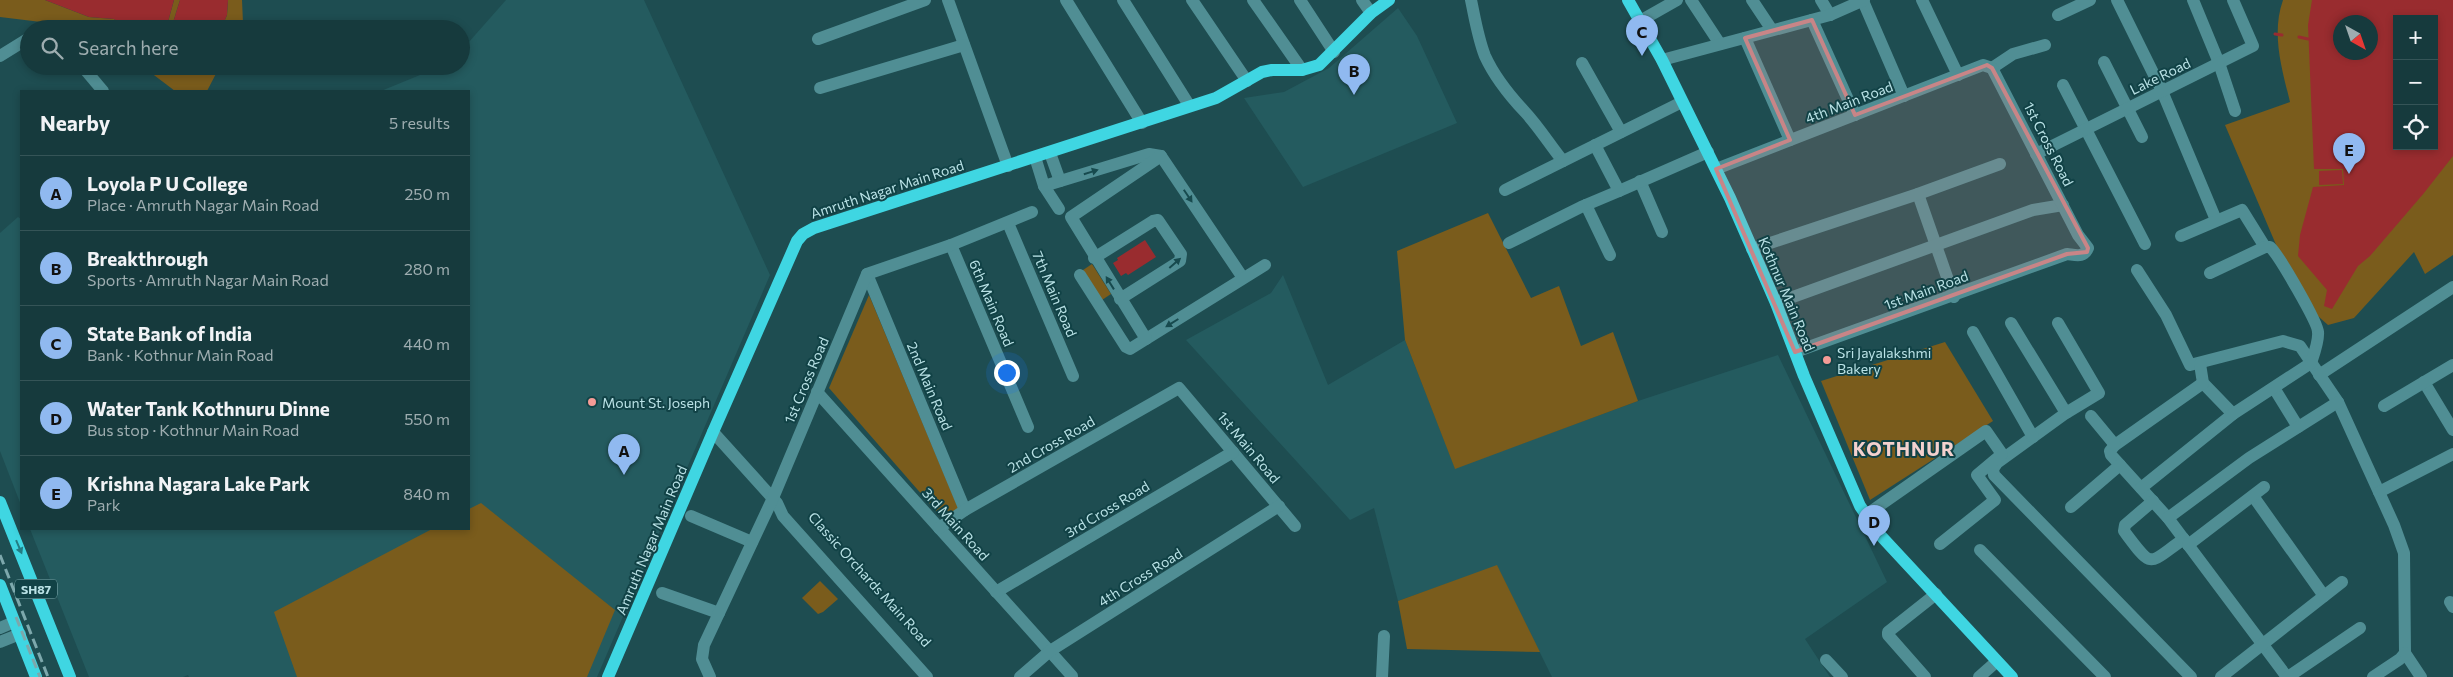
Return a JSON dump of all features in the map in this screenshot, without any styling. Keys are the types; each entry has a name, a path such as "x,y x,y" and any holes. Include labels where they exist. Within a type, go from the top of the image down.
{"main road":[{"name":"Amruth Nagar Main Road","path":"608,677 797,241 803,234 814,228 1142,123 1189,105 1216,98 1272,70 1302,70 1319,65 1371,13 1389,0"},
{"name":"Kothnur Main Road","path":"1628,0 1662,60 1716,169 1776,303 1848,479 1866,515 1881,536 1936,594 1996,662 2012,677"},
{"name":"SH87","path":"0,502 70,677"},
{"name":"SH87","path":"0,585 36,677"}],"street":[{"path":"818,39 925,0"},
{"path":"948,0 1008,166"},
{"path":"1066,0 1142,123"},
{"path":"1122,0 1189,105"},
{"path":"1192,0 1247,81"},
{"path":"1252,0 1302,70"},
{"path":"1300,0 1334,52"},
{"path":"1362,0 1371,13"},
{"path":"1471,0 1480,40 1495,74 1506,93 1524,112 1563,161"},
{"path":"1640,21 1677,0"},
{"path":"1691,0 1720,44"},
{"path":"1752,0 1772,30"},
{"path":"1821,0 1830,15"},
{"path":"1662,60 1830,15 1864,0 1904,96"},
{"path":"1922,0 1958,75"},
{"path":"2058,15 2090,0"},
{"path":"2117,0 2162,92 2216,220"},
{"path":"2193,0 2219,63 2235,112"},
{"name":"Lake Road","path":"2036,154 2253,46 2233,0"},
{"path":"1812,20 1855,115"},
{"path":"1745,38 1790,140"},
{"path":"0,56 20,44"},
{"path":"820,88 964,45"},
{"path":"1992,68 2013,54 2045,45"},
{"path":"2104,62 2142,136"},
{"path":"1582,63 1621,132"},
{"name":"4th Main Road","path":"1716,169 1983,65 1992,68"},
{"name":"1st Cross Road","path":"1992,68 2078,235 2088,248 2087,252 2082,256 2067,254"},
{"path":"90,75 102,90"},
{"path":"2063,85 2087,128 2145,244"},
{"path":"1505,190 1682,102"},
{"path":"1595,145 1619,191"},
{"path":"1509,243 1586,205 1708,152"},
{"path":"1050,153 1060,181"},
{"path":"1044,186 1149,154 1161,156 1243,278"},
{"path":"1146,340 1071,218 1161,156"},
{"path":"1035,157 1044,186 1059,209"},
{"path":"1752,248 1918,194 2000,164"},
{"path":"1640,182 1662,232"},
{"path":"1918,194 1954,297"},
{"path":"1776,303 2033,210 2063,204"},
{"path":"1586,205 1610,255"},
{"path":"2181,236 2242,210 2265,247"},
{"path":"867,274 951,246 1032,212"},
{"path":"1094,258 1153,220 1158,220 1181,254 1180,261 1120,300"},
{"name":"7th Main Road","path":"1008,223 1073,376"},
{"name":"6th Main Road","path":"951,246 1028,427"},
{"path":"2140,488 2234,414 2274,388 2312,359 2319,331 2285,266 2270,246 2210,273"},
{"name":"1st Main Road","path":"1795,352 1954,297 2067,254"},
{"path":"1080,275 1126,347 1130,349 1265,264"},
{"path":"2137,270 2166,315 2190,365 2200,364 2283,341 2300,346 2312,359 2319,375 2338,402 2380,492 2404,553 2405,653 2420,677"},
{"name":"1st Cross Road","path":"710,677 702,659 704,645 752,542 775,501 817,392 867,274"},
{"name":"2nd Main Road","path":"867,274 965,510"},
{"path":"2319,375 2453,287"},
{"path":"2012,323 2066,414"},
{"path":"2058,323 2099,393 2032,437 1997,463 1993,469 1994,475 2191,677"},
{"path":"1973,332 2032,437"},
{"path":"2200,364 2203,383 2234,414"},
{"path":"2384,406 2453,365"},
{"path":"2424,382 2453,430"},
{"path":"2203,383 2115,445 2110,451 2111,456 2168,518 2287,677 2360,628"},
{"name":"1st Main Road","path":"1179,388 1295,526"},
{"name":"2nd Cross Road","path":"939,528 965,510 1179,388"},
{"path":"2274,388 2298,427"},
{"name":"3rd Main Road","path":"817,392 1072,676"},
{"path":"2168,518 2250,458 2338,402"},
{"path":"2091,416 2115,445"},
{"path":"1866,515 1986,430 2002,454 1977,475 1995,500 1940,544"},
{"name":"Classic Orchards Main Road","path":"713,432 775,501 788,510 938,677"},
{"name":"3rd Cross Road","path":"996,592 1233,452"},
{"path":"2380,492 2453,454"},
{"path":"2071,507 2120,465"},
{"path":"2153,501 2125,525 2124,531 2131,541 2152,561 2160,559 2186,542 2264,487"},
{"path":"2253,496 2324,596"},
{"name":"Classic Orchards Main Road","path":"775,501 783,516 927,677"},
{"name":"4th Cross Road","path":"1020,677 1050,651 1279,506"},
{"path":"691,516 752,542"},
{"path":"1980,550 2105,677"},
{"path":"2222,677 2262,643 2342,582"},
{"path":"662,593 719,614"},
{"path":"1925,677 1888,635 1888,632 1936,594"},
{"path":"0,628 14,622"},
{"path":"0,642 20,634"},
{"path":"1382,677 1384,636"},
{"path":"2373,677 2400,659 2405,653"},
{"path":"1826,660 1842,677"},
{"path":"1979,677 1996,662"}],"highlighted area":[{"path":"1812,20 1855,115 1987,65 1992,68 2088,248 2087,252 2067,254 1795,352 1716,169 1790,140 1745,38"}],"shaded area":[{"path":"0,0 45,0 89,17 116,20 25,20 0,17"},
{"path":"45,0 174,0 168,20 116,20 89,17"},
{"path":"174,0 180,0 174,20 168,20"},
{"path":"180,0 228,0 225,20 174,20"},
{"path":"228,0 242,0 243,20 225,20"},
{"name":"Mount St. Joseph","path":"506,0 644,0 770,275 597,677 189,677 188,675 183,677 89,677 30,530 470,530 470,90 383,90 420,75 470,75 470,41"},
{"path":"2283,0 2453,0 2453,255 2425,274 2414,252 2354,318 2328,325 2310,309 2277,247 2225,125 2290,102 2279,51 2278,26"},
{"path":"2312,0 2453,0 2453,156 2370,256 2358,266 2332,309 2324,306 2327,290 2298,256 2300,235 2313,187 2344,185 2343,169 2314,169 2308,25"},
{"path":"1398,8 1417,36 1457,123 1303,187 1244,98 1284,92 1329,68"},
{"path":"154,75 215,75 208,90 174,90"},
{"path":"2342,170 2343,184 2319,185 2319,171"},
{"path":"1488,213 1531,298 1559,286 1581,346 1613,332 1638,401 1455,469 1405,340 1397,251"},
{"path":"18,217 20,218 20,502 0,451 0,233"},
{"path":"1145,240 1156,257 1128,275 1126,273 1121,276 1113,263 1118,260 1117,258"},
{"path":"1092,264 1111,294 1102,300 1083,270"},
{"path":"1283,275 1328,385 1405,340 1455,468 1638,401 1778,355 1887,582 1805,639 1830,677 1552,677 1497,566 1398,601 1374,508 1350,520 1186,340 1271,293"},
{"path":"869,295 959,510 944,520 829,388"},
{"path":"1945,342 1993,421 1870,500 1821,381"},
{"path":"481,503 615,610 587,677 297,677 274,612 430,530 470,530 470,508"},
{"path":"1497,565 1540,652 1407,649 1398,601"},
{"path":"820,581 838,599 818,614 802,598"}],"waterway":[{"path":"2275,34 2282,35"},
{"path":"2299,37 2308,39"}],"railway":[{"path":"0,555 48,677"},
{"path":"16,617 40,677"}],"place":[{"name":"State Bank of India","path":"1642,56"},
{"name":"Breakthrough","path":"1354,95"},
{"name":"Krishna Nagara Lake Park","path":"2349,174"},
{"name":"Sri Jayalakshmi Bakery","path":"1827,360"},
{"name":"Mount St. Joseph","path":"592,402"},
{"name":"Loyola P U College","path":"624,475"},
{"name":"Water Tank Kothnuru Dinne","path":"1874,546"}],"district":[{"name":"KOTHNUR","path":"1904,448"}]}
